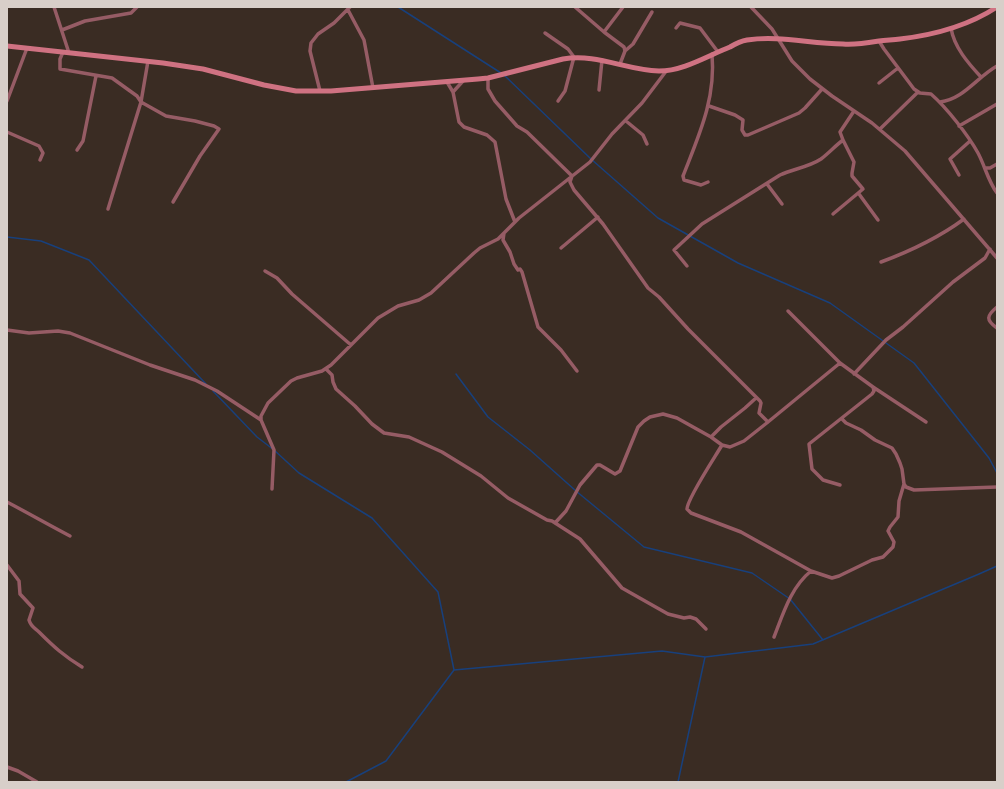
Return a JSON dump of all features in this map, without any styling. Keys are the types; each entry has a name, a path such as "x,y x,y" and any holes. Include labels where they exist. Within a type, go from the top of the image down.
{"main road":[{"path":"7,46 148,61 202,69 264,85 296,90 320,91 488,78 574,57 602,60 646,70 668,70 688,64 745,40 778,38 842,44 864,44 931,34 983,16 997,7"}],"street":[{"path":"54,7 69,53"},
{"path":"62,30 85,21 130,13 137,7"},
{"path":"575,7 624,47 625,51"},
{"path":"604,32 623,7"},
{"path":"751,7 766,22 792,61 822,89 880,129 905,151 997,258"},
{"path":"320,91 310,51 311,43 318,34 334,23 349,8 364,40 372,88"},
{"path":"620,64 625,51 633,44 652,12"},
{"path":"676,28 680,24 683,24 700,28 718,52"},
{"path":"951,28 952,37 959,50 981,77"},
{"path":"545,33 568,49 574,57 566,91 558,101"},
{"path":"879,41 914,89 918,92 932,94 959,126 978,153 997,193"},
{"path":"7,101 27,48"},
{"path":"63,52 60,59 60,69 112,78 136,96 141,102 166,116 195,120 219,129 200,156 173,202"},
{"path":"708,182 701,185 684,180 683,176 706,118 709,106 713,79 712,54"},
{"path":"599,90 602,60"},
{"path":"108,209 141,102 148,61"},
{"path":"940,102 947,101 966,91 981,77 997,66"},
{"path":"879,83 898,68"},
{"path":"272,489 274,450 261,420 261,416 268,403 291,381 326,369 378,318 398,306 420,300 431,293 480,248 498,239 515,222 590,162 612,134 626,121 668,70"},
{"path":"77,150 83,141 96,76"},
{"path":"488,78 488,89 495,101 517,126 527,132 572,176"},
{"path":"453,92 463,81"},
{"path":"447,82 453,92 459,122 464,127 487,135 495,142 506,199 515,222"},
{"path":"709,106 735,115 744,120 742,130 745,135 748,135 799,113 822,89"},
{"path":"880,129 918,92"},
{"path":"959,126 997,104"},
{"path":"834,214 863,189 852,176 854,162 842,140 840,132 854,111"},
{"path":"626,121 644,135 647,144"},
{"path":"7,132 40,146 43,153 40,160"},
{"path":"687,266 674,250 684,239 702,224 788,171 807,166 821,159 842,140"},
{"path":"959,175 950,159 970,142"},
{"path":"985,168 990,168 997,164"},
{"path":"572,176 570,182 574,190 598,217 648,288 659,297 688,329 756,398 761,404 759,413 768,422"},
{"path":"767,184 782,204"},
{"path":"859,194 878,220"},
{"path":"561,248 598,217"},
{"path":"881,262 899,255 948,230 964,219"},
{"path":"504,233 503,240 510,252 514,264 518,270 520,269 522,272 538,327 561,350 577,371"},
{"path":"854,374 886,340 903,327 953,282 985,258 990,249"},
{"path":"265,271 277,278 292,294 351,345"},
{"path":"997,307 992,311 988,320 997,328"},
{"path":"788,311 840,363 926,422"},
{"path":"7,330 29,333 58,331 70,332 150,365 195,380 261,420"},
{"path":"555,523 566,511 580,485 596,465 600,465 615,474 620,471 638,428 650,417 663,414 670,416 711,437 722,445 730,447 737,444 768,422 840,363"},
{"path":"326,369 332,375 336,389 372,424 384,433 409,437 442,452 481,476 508,498 555,523 580,539 622,588 668,614 696,619 706,629"},
{"path":"840,485 823,480 812,469 809,444 872,394 874,391 873,387"},
{"path":"711,437 756,398"},
{"path":"722,445 698,485 690,500 687,510 690,513 741,532 811,571 832,578 872,560 883,557 893,548 894,542 888,531 898,518 899,501 904,484 902,469 892,448 875,440 861,430 846,423 842,419"},
{"path":"904,484 906,488 914,490 997,487"},
{"path":"7,502 70,536"},
{"path":"7,565 19,580 20,594 33,608 29,620 31,626 38,631 57,651 82,667"},
{"path":"774,637 782,614 790,599 801,582 811,571"},
{"path":"7,767 18,771 36,782"}],"waterway":[{"path":"398,7 501,73"},
{"path":"504,75 591,159 658,218 738,263 830,303 914,363 989,458 997,473"},
{"path":"7,237 41,241 89,260 206,384"},
{"path":"456,374 488,417 530,450 576,491 644,547 752,573 790,599 823,640"},
{"path":"213,391 257,437 299,473 372,518 438,592 454,670"},
{"path":"346,782 386,761 454,670 662,651 705,657 813,644 997,566"},
{"path":"678,782 705,657"}]}
